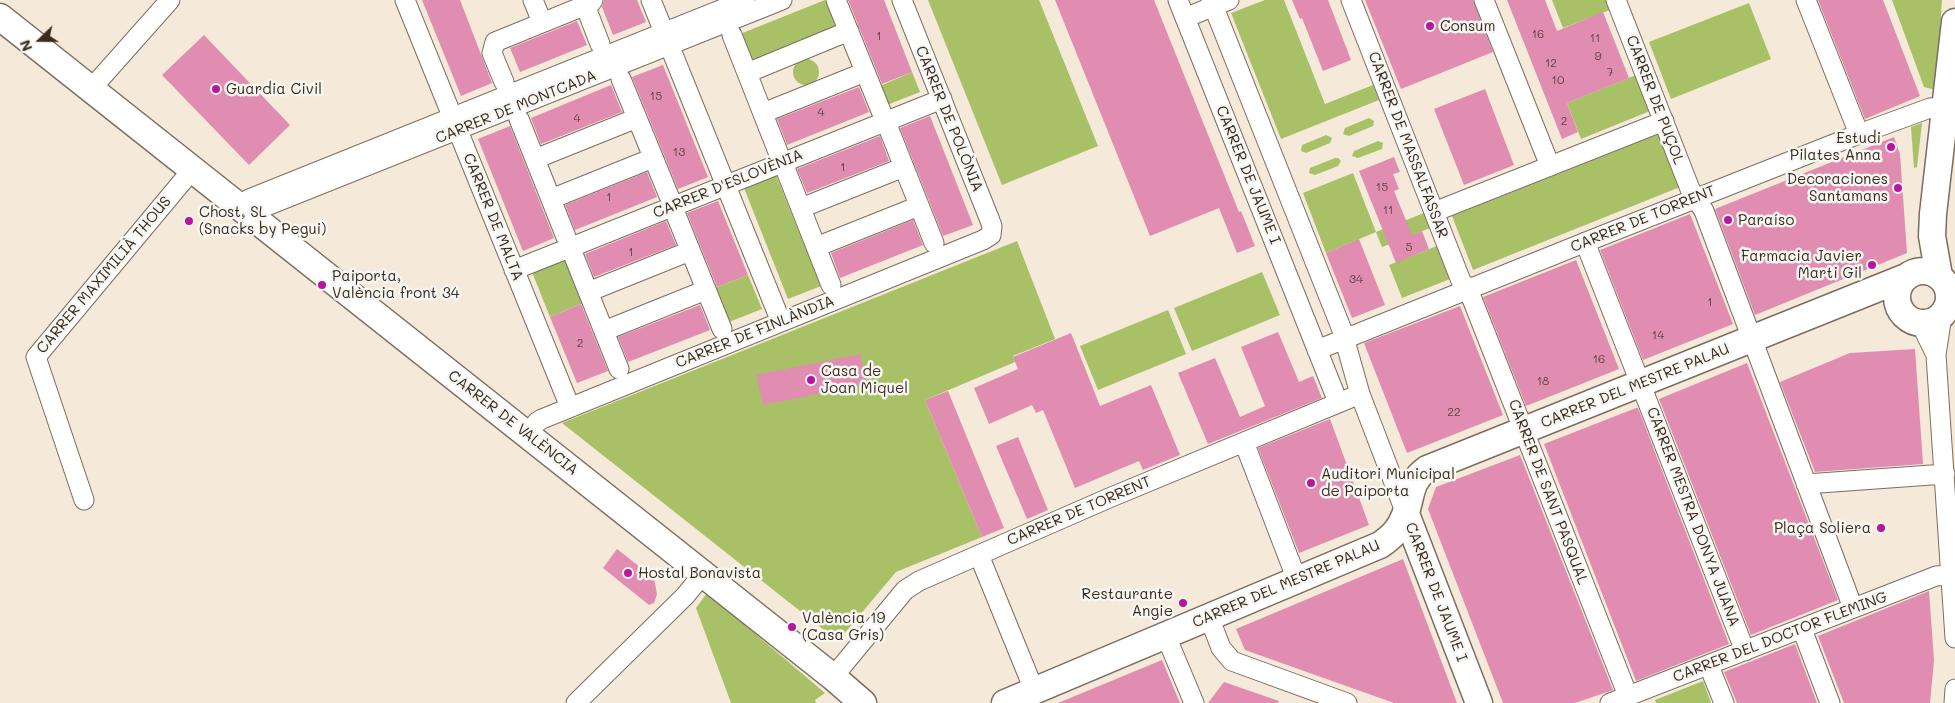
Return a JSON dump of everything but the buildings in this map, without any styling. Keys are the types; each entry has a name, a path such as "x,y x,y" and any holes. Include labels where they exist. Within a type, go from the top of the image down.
{"street":[{"path":"91,89 170,0"},
{"name":"CARRER DE MALTA","path":"405,0 570,407"},
{"path":"533,0 542,22"},
{"path":"651,0 780,322"},
{"name":"CARRER DE MONTCADA","path":"666,39 745,0"},
{"name":"CARRER DE MONTCADA","path":"247,213 455,124 666,39 782,0"},
{"path":"836,0 934,243"},
{"name":"CARRER DE POLÒNIA","path":"902,0 992,226 992,232 989,237"},
{"name":"CARRER DE JAUME I","path":"1178,0 1338,402"},
{"name":"CARRER DE MASSALFASSAR","path":"1351,0 1461,281 1468,289"},
{"path":"1484,0 1550,166"},
{"name":"CARRER DE PUÇOL","path":"1616,0 1690,189 1703,209 1754,339 1853,608"},
{"path":"1806,0 1859,134"},
{"path":"1185,18 1218,2"},
{"name":"CARRER DE JAUME I","path":"1218,2 1344,339 1360,394 1479,703"},
{"path":"504,82 492,53 495,42 589,3 600,44"},
{"name":"CARRER DE VALÈNCIA","path":"0,17 834,677 863,703"},
{"path":"1955,22 1934,200 1932,236 1936,355 1955,638"},
{"path":"746,73 849,31"},
{"path":"732,35 831,285"},
{"path":"763,113 866,72"},
{"path":"622,79 668,196"},
{"name":"CARRER D'ESLOVÈNIA","path":"514,270 942,99"},
{"name":"CARRER DE TORRENT","path":"1344,339 1859,134 1930,108 1944,107"},
{"path":"535,159 637,118"},
{"path":"519,119 619,369"},
{"path":"1434,212 1664,121"},
{"path":"551,199 653,158"},
{"path":"801,208 904,167"},
{"name":"CARRER MAXIMILIÀ THOUS","path":"84,500 36,357 192,170"},
{"path":"816,247 919,206"},
{"path":"676,215 722,329"},
{"name":"CARRER DE FINLÀNDIA","path":"528,435 537,422 570,407 989,237"},
{"name":"CARRER MESTRA DONYA JUANA","path":"1585,242 1745,651"},
{"path":"588,292 690,251"},
{"name":"CARRER DE SANT PASQUAL","path":"1468,289 1628,696"},
{"path":"604,331 706,290"},
{"name":"CARRER DEL MESTRE PALAU","path":"1834,306 1870,305 1933,293"},
{"name":"CARRER DEL MESTRE PALAU","path":"1005,703 1380,545 1390,539 1399,529 1406,514 1415,478 1427,469 1834,306 1933,293"},
{"path":"1317,350 1344,339"},
{"name":"CARRER DE TORRENT","path":"834,677 905,590 920,581 1109,498 1360,394"},
{"path":"1244,442 1297,580"},
{"path":"1806,484 1945,474"},
{"path":"979,555 1034,690"},
{"path":"576,703 685,596 702,574"},
{"name":"CARRER DEL DOCTOR FLEMING","path":"1610,703 1936,576 1951,575"},
{"path":"1209,617 1221,648 1232,661 1347,703"},
{"path":"1802,629 1830,703"},
{"path":"1166,636 1194,703"},
{"path":"1709,666 1724,703"},
{"name":"CARRER DE VALÈNCIA","path":"834,677 873,703"},
{"path":"1954,703 1955,689"}],"green space":[{"path":"825,0 838,33 753,66 740,34"},
{"path":"928,0 1039,0 1098,146 1002,185"},
{"path":"1265,0 1284,0 1325,104 1373,85 1379,100 1281,139 1231,13"},
{"path":"1552,0 1606,0 1610,10 1563,28"},
{"path":"1892,0 1942,0 1936,90 1924,87"},
{"path":"1749,3 1771,59 1671,99 1649,42"},
{"path":"806,59 816,62 819,72 816,82 806,85 796,82 793,72 796,62"},
{"path":"912,72 920,92 887,105 880,86"},
{"path":"1636,75 1650,111 1581,139 1567,103"},
{"path":"1369,118 1374,121 1373,126 1349,136 1343,134 1345,128"},
{"path":"1922,123 1917,167 1914,168 1911,127"},
{"path":"1659,134 1680,187 1473,270 1452,216"},
{"path":"1326,135 1332,138 1330,143 1306,153 1301,151 1302,145"},
{"path":"1378,141 1383,143 1382,149 1358,158 1352,156 1354,151"},
{"path":"1335,158 1341,161 1338,166 1315,175 1309,173 1310,168"},
{"path":"1353,173 1376,232 1326,253 1303,193"},
{"path":"776,175 821,286 788,299 744,188"},
{"path":"1424,213 1430,228 1382,247 1376,232"},
{"path":"1017,241 1055,339 1013,356 1015,362 925,400 982,537 896,572 838,641 562,423"},
{"path":"1437,246 1450,279 1402,298 1389,265"},
{"path":"565,259 583,303 550,317 532,272"},
{"path":"1262,272 1280,315 1192,351 1174,308"},
{"path":"748,275 762,309 729,322 715,288"},
{"path":"1168,310 1186,354 1098,390 1080,346"},
{"path":"707,593 825,693 815,700 816,703 731,703 696,608"},
{"path":"1703,681 1711,703 1656,703 1655,700"}],"place":[{"name":"Consum","path":"1430,26"},
{"name":"Guardia Civil","path":"216,89"},
{"name":"Estudi Pilates Anna","path":"1891,147"},
{"name":"Decoraciones Santamans","path":"1898,188"},
{"name":"Paraíso","path":"1728,220"},
{"name":"Chost, SL (Snacks by Pegui)","path":"189,221"},
{"name":"Farmacia Javier Marti Gil","path":"1872,265"},
{"name":"Paiporta, València front 34","path":"322,285"},
{"name":"Casa de Joan Miquel","path":"811,380"},
{"name":"Auditori Municipal de Paiporta","path":"1311,483"},
{"name":"Plaça Soliera","path":"1881,528"},
{"name":"Hostal Bonavista","path":"628,573"},
{"name":"Restaurante Angie","path":"1183,603"},
{"name":"València 19 (Casa Gris)","path":"792,627"}]}
